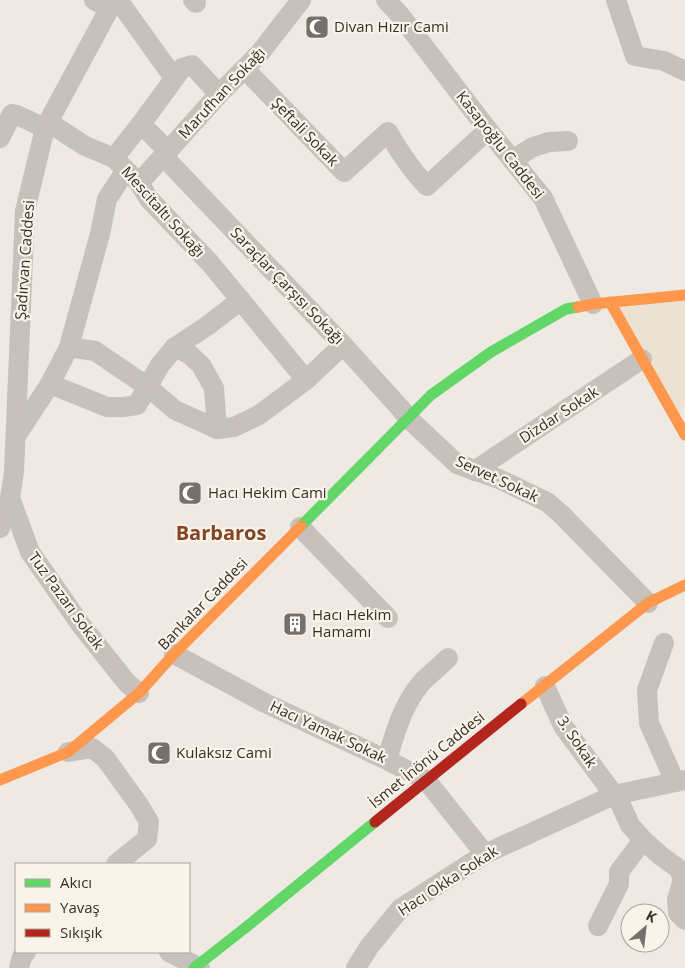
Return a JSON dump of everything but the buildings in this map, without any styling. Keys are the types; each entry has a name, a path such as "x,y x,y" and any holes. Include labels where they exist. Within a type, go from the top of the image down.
{"main road":[{"name":"Bankalar Caddesi","path":"0,780 68,752 139,693 174,654 431,395 491,352 566,309 601,303 685,295"},
{"path":"601,303 679,416 685,435"},
{"name":"İsmet İnönü Caddesi","path":"197,967 426,780 648,603 685,585"}],"street":[{"name":"Marufhan Sokağı","path":"126,170 166,154 219,94 259,54 301,0"},
{"name":"Kasapoğlu Caddesi","path":"386,0 400,15 543,198 601,303"},
{"path":"616,0 634,56 664,61 685,71"},
{"path":"109,2 174,78"},
{"name":"Şadırvan Caddesi","path":"0,528 10,498 7,466 16,436 25,211 46,125 109,2"},
{"path":"16,436 50,384 69,347 100,234 107,199 126,170 141,124 182,68 192,65 219,94"},
{"name":"Şeftali Sokak","path":"245,69 344,172 388,132 415,175 427,186 488,130"},
{"name":"Mescitaltı Sokağı","path":"0,138 12,114 17,114 46,125 126,170 148,199 210,263 306,380"},
{"name":"Saraçlar Çarşısı Sokağı","path":"141,124 166,154 408,418"},
{"path":"512,160 533,147 549,142 568,141"},
{"path":"50,384 108,407 137,405 160,365 175,347 241,300"},
{"path":"69,347 95,351 148,387 175,410 217,429 234,427 259,415 306,380 343,345"},
{"path":"175,347 189,354 201,364 214,388 217,429"},
{"name":"Dizdar Sokak","path":"474,471 642,360"},
{"name":"Servet Sokak","path":"408,418 457,464 499,479 547,502 648,603"},
{"name":"Tuz Pazarı Sokak","path":"10,498 30,552 81,625 127,683 139,693"},
{"path":"300,527 388,618"},
{"path":"664,643 647,690 649,723 680,781"},
{"name":"Hacı Yamak Sokak","path":"174,654 263,702 426,780 485,854"},
{"path":"387,760 396,727 408,702 422,682 448,658"},
{"name":"3. Sokak","path":"545,686 563,726 614,795 630,825 643,840 679,870 683,880 677,899 678,913 685,920"},
{"path":"68,752 92,748 105,758 139,804 149,822 147,839 117,863"},
{"name":"Hacı Okka Sokak","path":"356,968 369,947 400,909 485,854 614,795 680,781"},
{"path":"598,926 619,884 619,872 643,840"},
{"path":"19,968 25,953"},
{"path":"171,953 197,967"}],"shaded area":[{"path":"685,295 685,404 677,420 610,302"}],"traffic: fast":[{"path":"301,526 431,395 491,352 566,309 578,307"},
{"path":"194,968 375,822"}],"traffic: slow":[{"path":"578,307 685,295"},
{"path":"610,302 685,435"},
{"path":"0,780 68,752 139,693 174,654 301,526"},
{"path":"521,704 648,603 685,585"}],"traffic: jam":[{"path":"375,822 521,704"}],"place":[{"name":"Divan Hızır Cami","path":"317,27"},
{"name":"Hacı Hekim Cami","path":"190,493"},
{"name":"Hacı Hekim Hamamı","path":"295,624"},
{"name":"Kulaksız Cami","path":"159,753"}],"district":[{"name":"Barbaros","path":"221,533"}]}
